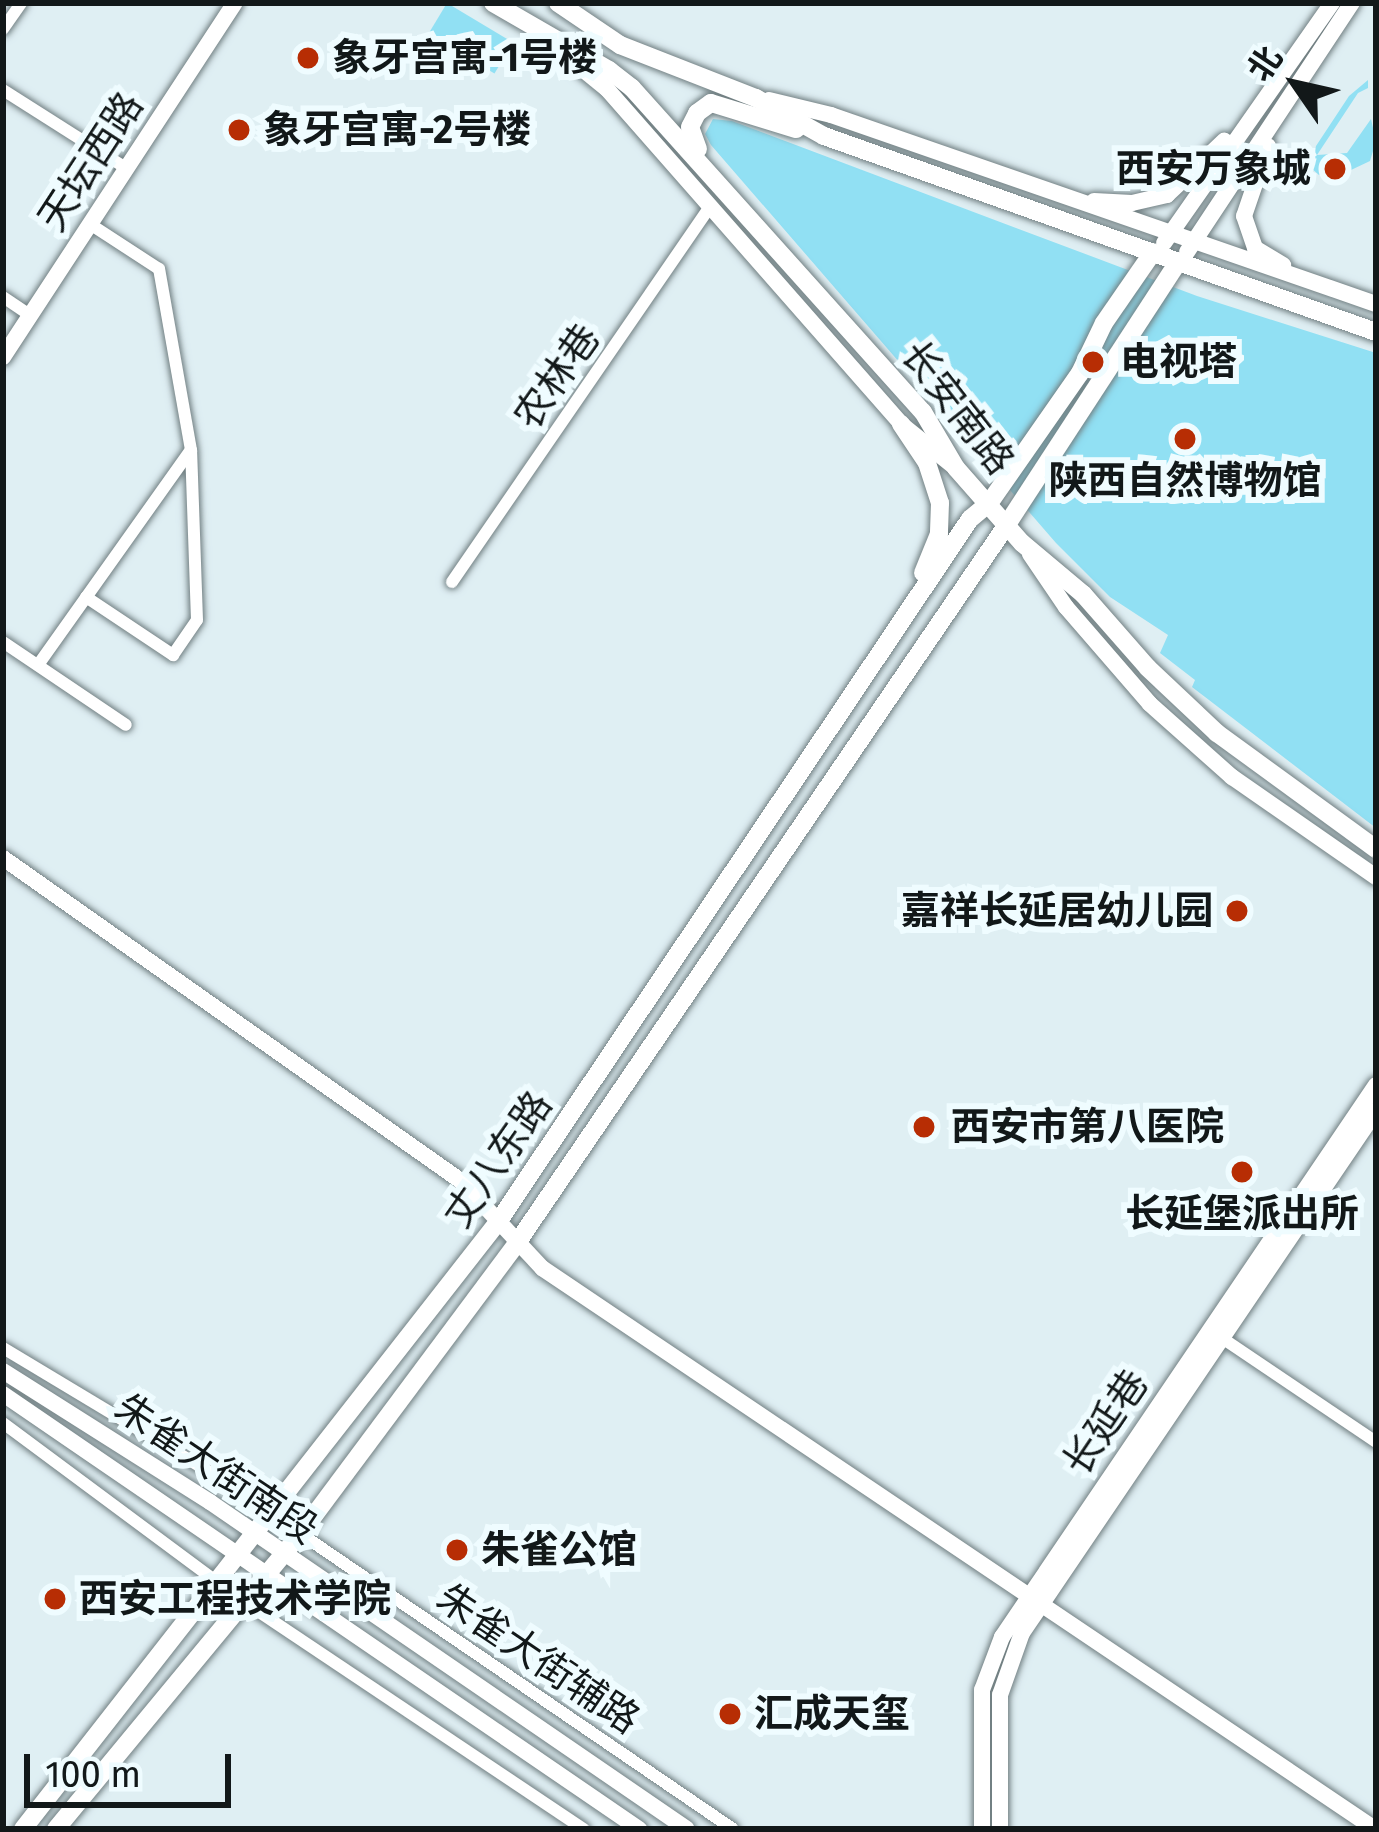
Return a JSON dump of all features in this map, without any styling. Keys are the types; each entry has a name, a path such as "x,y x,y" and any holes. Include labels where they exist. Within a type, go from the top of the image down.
{"main road":[{"name":"天坛西路","path":"3,358 235,3"},
{"name":"长安南路","path":"493,3 609,70 708,168 923,412 956,468 1022,543 1083,594 1148,668 1217,733 1376,850"},
{"path":"558,3 620,45 754,97 824,136"},
{"path":"1154,253 1172,235 1332,3"},
{"path":"1179,261 1352,3"},
{"path":"524,23 608,88 901,424 932,471 941,524 899,626"},
{"path":"754,97 831,115 1376,304"},
{"path":"1288,99 1247,196 1246,224 1260,253 1322,284"},
{"path":"1064,197 1122,204 1167,195 1261,100"},
{"path":"708,168 690,127 697,113 711,103 824,136 1376,332"},
{"name":"丈八东路","path":"23,1829 498,1222 970,519 990,502 1080,373 1104,323 1154,253"},
{"name":"丈八东路","path":"56,1829 301,1533 519,1240 1006,526 1179,261"},
{"path":"901,424 956,468"},
{"path":"1022,543 1066,607 1150,704 1232,777 1376,878"},
{"path":"3,858 461,1181 542,1268 1375,1829"},
{"name":"长延巷","path":"1000,1829 1002,1676 1034,1600 1376,1085"},
{"name":"长延巷","path":"982,1829 982,1690 1002,1637 1034,1600 1222,1338 1376,1111"},
{"name":"朱雀大街南段","path":"3,1371 284,1553 687,1829"},
{"name":"朱雀大街南段","path":"3,1394 639,1829"}],"street":[{"path":"3,29 21,3"},
{"path":"3,89 126,168"},
{"name":"农林巷","path":"452,582 710,206"},
{"path":"86,597 173,655 197,620 190,450 159,269 90,224"},
{"path":"3,296 30,315"},
{"path":"38,665 190,450"},
{"path":"3,642 126,725"},
{"path":"1222,1338 1376,1442"},
{"name":"朱雀大街辅路","path":"3,1348 122,1416 268,1511 733,1829"},
{"path":"3,1423 243,1601 584,1829"}],"shaded area":[{"path":"447,3 513,43 494,74 428,34"},
{"path":"1368,80 1368,88 1358,93 1317,155 1347,153 1371,119 1376,141 1370,161 1351,170 1344,181 1324,171 1319,175 1311,168 1316,146 1349,96"},
{"path":"713,119 732,121 1197,296 1376,353 1376,828 1192,687 1195,680 1160,653 1168,635 1110,597 1056,543 711,145 705,134"}],"place":[{"name":"象牙宫寓-1号楼","path":"308,58"},
{"name":"象牙宫寓-2号楼","path":"239,130"},
{"name":"西安万象城","path":"1335,169"},
{"name":"电视塔","path":"1093,362"},
{"name":"陕西自然博物馆","path":"1185,439"},
{"name":"嘉祥长延居幼儿园","path":"1237,911"},
{"name":"西安市第八医院","path":"924,1127"},
{"name":"长延堡派出所","path":"1242,1172"},
{"name":"朱雀公馆","path":"457,1550"},
{"name":"西安工程技术学院","path":"55,1599"},
{"name":"汇成天玺","path":"730,1714"}]}
